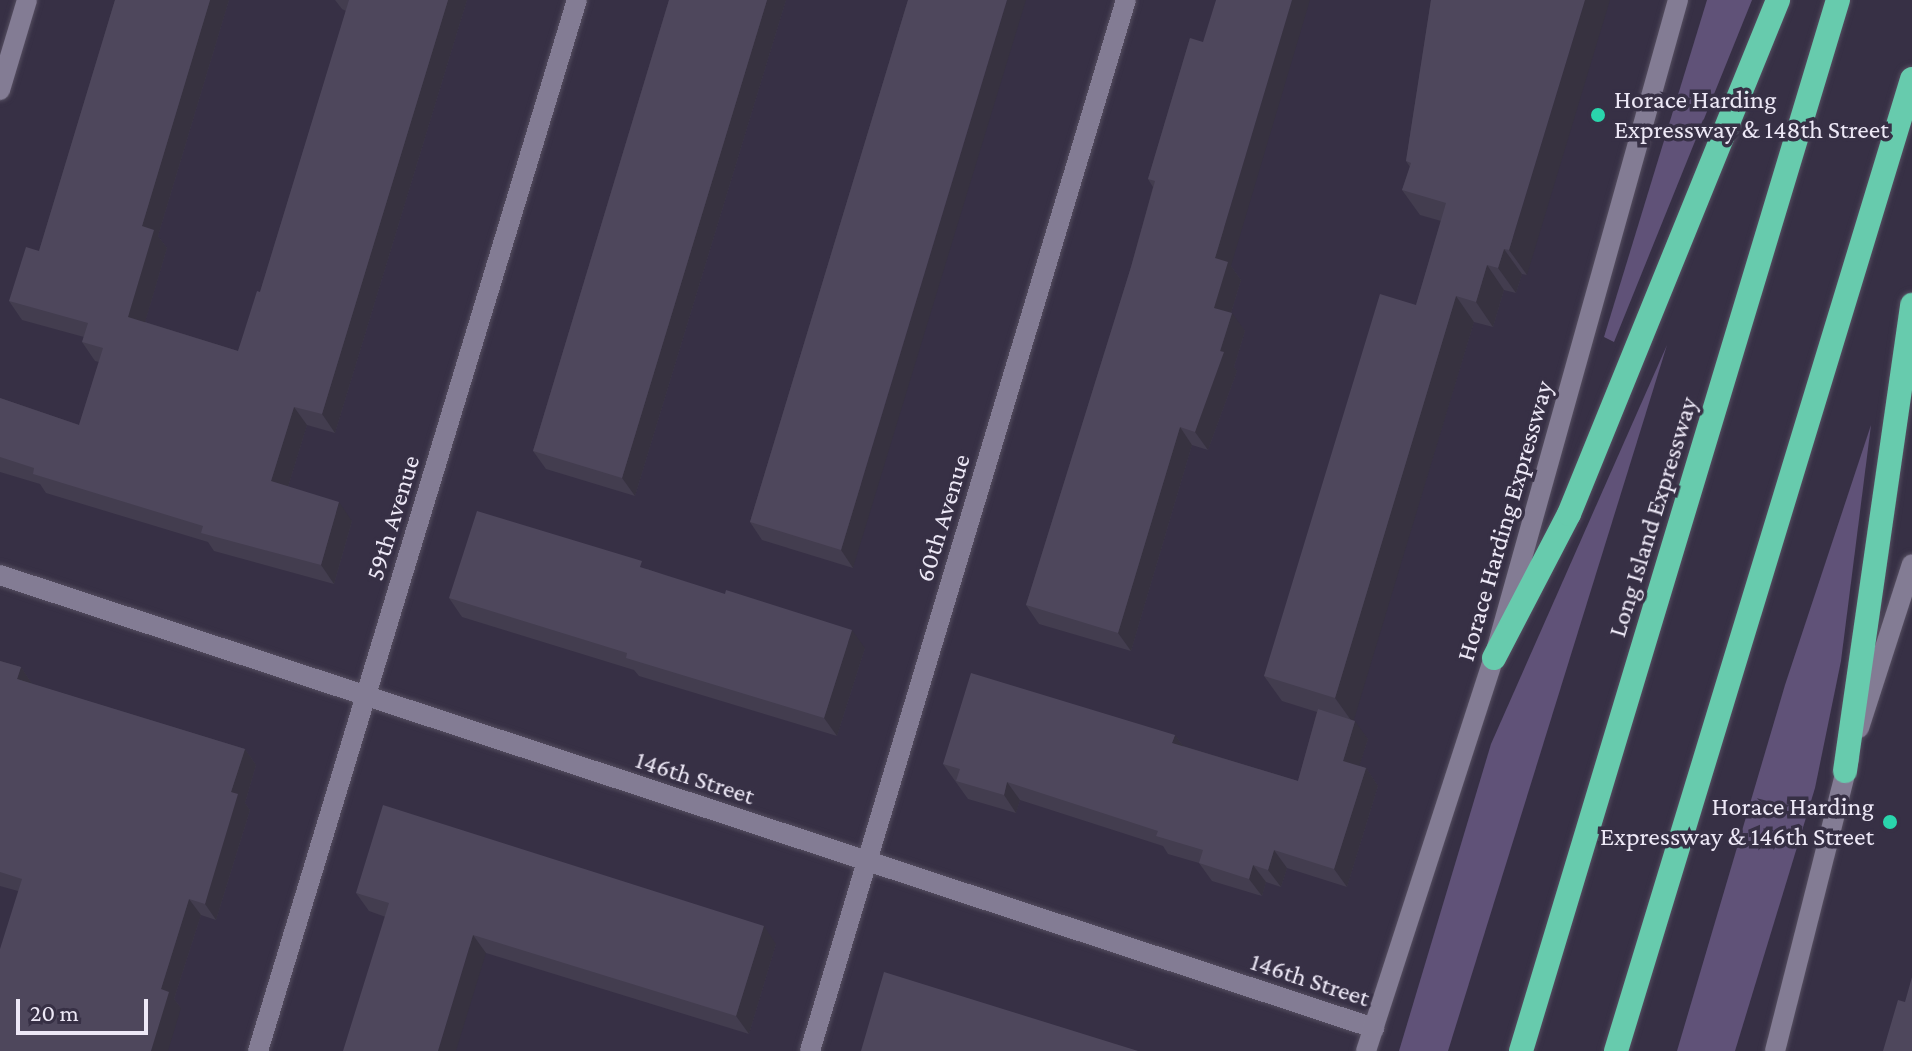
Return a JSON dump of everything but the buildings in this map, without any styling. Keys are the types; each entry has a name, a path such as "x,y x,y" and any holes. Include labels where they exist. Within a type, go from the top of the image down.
{"highway":[{"path":"1494,658 1569,514 1778,0"},
{"name":"Long Island Expressway","path":"1521,1051 1838,0"},
{"path":"1616,1051 1912,79"},
{"path":"1845,771 1912,305"}],"street":[{"path":"0,90 27,0"},
{"name":"59th Avenue","path":"258,1051 577,0"},
{"name":"60th Avenue","path":"810,1051 1126,0"},
{"name":"Horace Harding Expressway","path":"1366,1051 1494,658 1678,0"},
{"path":"1775,1051 1845,771 1912,564"},
{"name":"146th Street","path":"0,575 1374,1028"}],"shaded area":[{"path":"1707,0 1752,0 1614,342 1604,337"},
{"path":"1667,345 1448,1051 1399,1051 1491,744"},
{"path":"1871,425 1841,661 1815,788 1735,1051 1677,1051 1785,685"}],"place":[{"name":"Horace Harding Expressway & 148th Street","path":"1598,115"},
{"name":"Horace Harding Expressway & 146th Street","path":"1890,822"}]}
